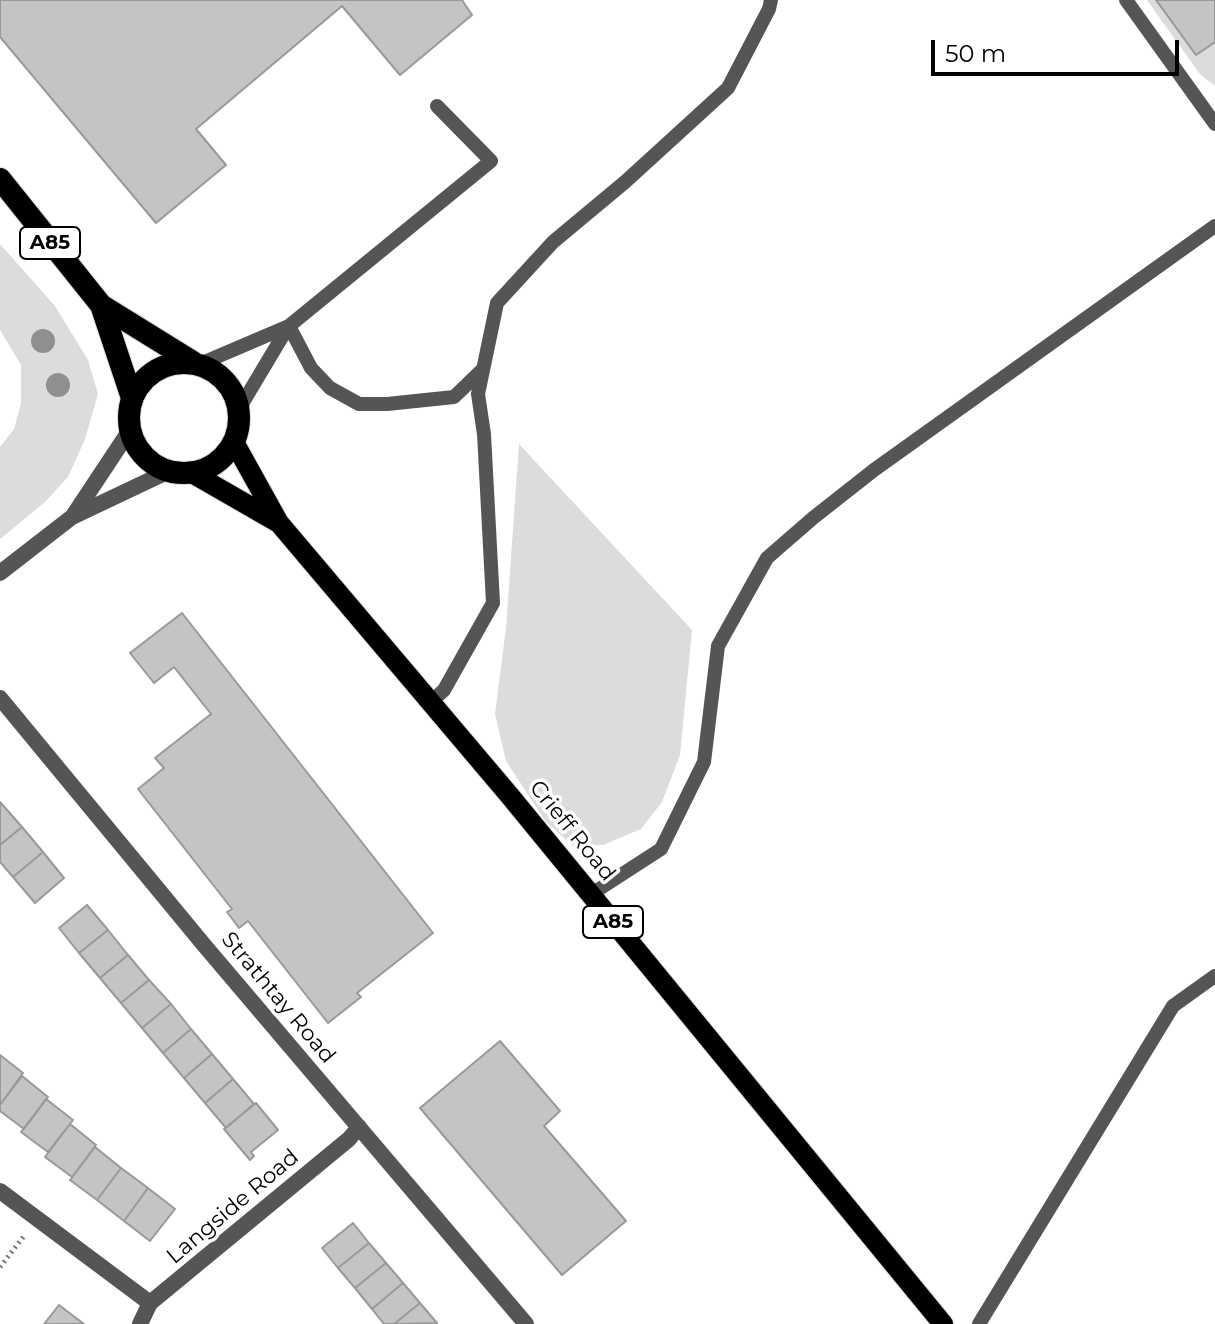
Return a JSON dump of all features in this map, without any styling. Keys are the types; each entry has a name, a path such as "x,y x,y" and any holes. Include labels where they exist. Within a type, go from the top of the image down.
{"highway":[{"name":"A85","path":"0,179 101,305 196,363"},
{"name":"A85","path":"101,305 132,398"},
{"path":"196,363 223,378 234,392 239,409 234,442 223,457 208,468 180,472 153,464 141,453 130,430 128,413 132,398 145,378 155,370 166,365 196,363"}],"main road":[{"name":"Crieff Road","path":"234,442 279,523 431,702 943,1324"},
{"name":"Crieff Road","path":"180,472 279,523"}],"street":[{"path":"72,517 130,430"},
{"path":"0,573 72,517 180,472"},
{"name":"Strathtay Road","path":"0,698 204,945 526,1324"},
{"name":"Langside Road","path":"140,1324 150,1303 349,1139 359,1127"},
{"path":"0,1191 150,1303"}],"lane":[{"path":"431,702 444,690 493,603 484,434 478,394 497,303 553,242 625,182 728,88 771,0"},
{"path":"1126,0 1215,124"},
{"path":"196,363 289,326 491,161 437,106"},
{"path":"590,895 661,849 704,762 718,646 767,558 874,470 1215,226"},
{"path":"289,326 311,368 330,388 359,404 454,397 483,369"},
{"path":"239,409 289,326"},
{"path":"979,1324 1173,1006 1215,976"}],"path":[{"path":"0,1267 37,1219"}],"shaded area":[{"path":"1147,0 1215,0 1215,86 1199,73"},
{"path":"0,244 55,306 88,360 98,394 85,439 68,477 45,502 0,539 0,447 14,429 21,403 21,365 0,330"},
{"path":"519,444 692,630 680,755 662,802 641,829 603,845 573,846 546,822 506,761 495,714 506,628"}],"building":[{"path":"0,0 462,0 472,15 400,75 342,6 196,129 226,165 156,223 0,37"},
{"path":"1156,0 1215,0 1215,42 1196,55"},
{"path":"182,613 433,933 357,993 361,997 328,1023 248,921 239,928 227,912 232,909 138,789 164,768 155,758 211,714 174,667 154,683 130,653"},
{"path":"0,802 22,827 0,845"},
{"path":"22,827 43,852 13,877 0,862 0,845"},
{"path":"43,852 64,878 35,903 13,877"},
{"path":"87,905 108,930 79,953 59,928"},
{"path":"108,930 128,955 100,978 79,953"},
{"path":"128,955 149,980 121,1003 100,978"},
{"path":"149,980 171,1004 142,1028 121,1003"},
{"path":"171,1004 191,1029 163,1053 142,1028"},
{"path":"191,1029 212,1054 184,1078 163,1053"},
{"path":"500,1041 560,1111 544,1126 626,1221 562,1275 420,1108"},
{"path":"212,1054 233,1079 205,1103 184,1078"},
{"path":"0,1055 23,1073 0,1105"},
{"path":"22,1076 48,1097 24,1129 0,1111 0,1105"},
{"path":"233,1079 254,1104 226,1128 205,1103"},
{"path":"46,1099 73,1120 48,1152 21,1132"},
{"path":"256,1103 278,1130 251,1152 254,1156 250,1160 224,1129"},
{"path":"70,1124 96,1145 72,1177 45,1157"},
{"path":"95,1147 121,1168 97,1200 70,1180"},
{"path":"121,1168 148,1188 124,1221 97,1200"},
{"path":"148,1188 175,1209 150,1241 124,1221"},
{"path":"353,1223 369,1243 338,1268 322,1248"},
{"path":"369,1243 386,1263 355,1288 338,1268"},
{"path":"386,1263 403,1283 372,1309 355,1288"},
{"path":"403,1283 420,1303 394,1324 384,1324 372,1309"},
{"path":"420,1303 437,1323 394,1324"},
{"path":"59,1305 84,1324 44,1324"}]}
